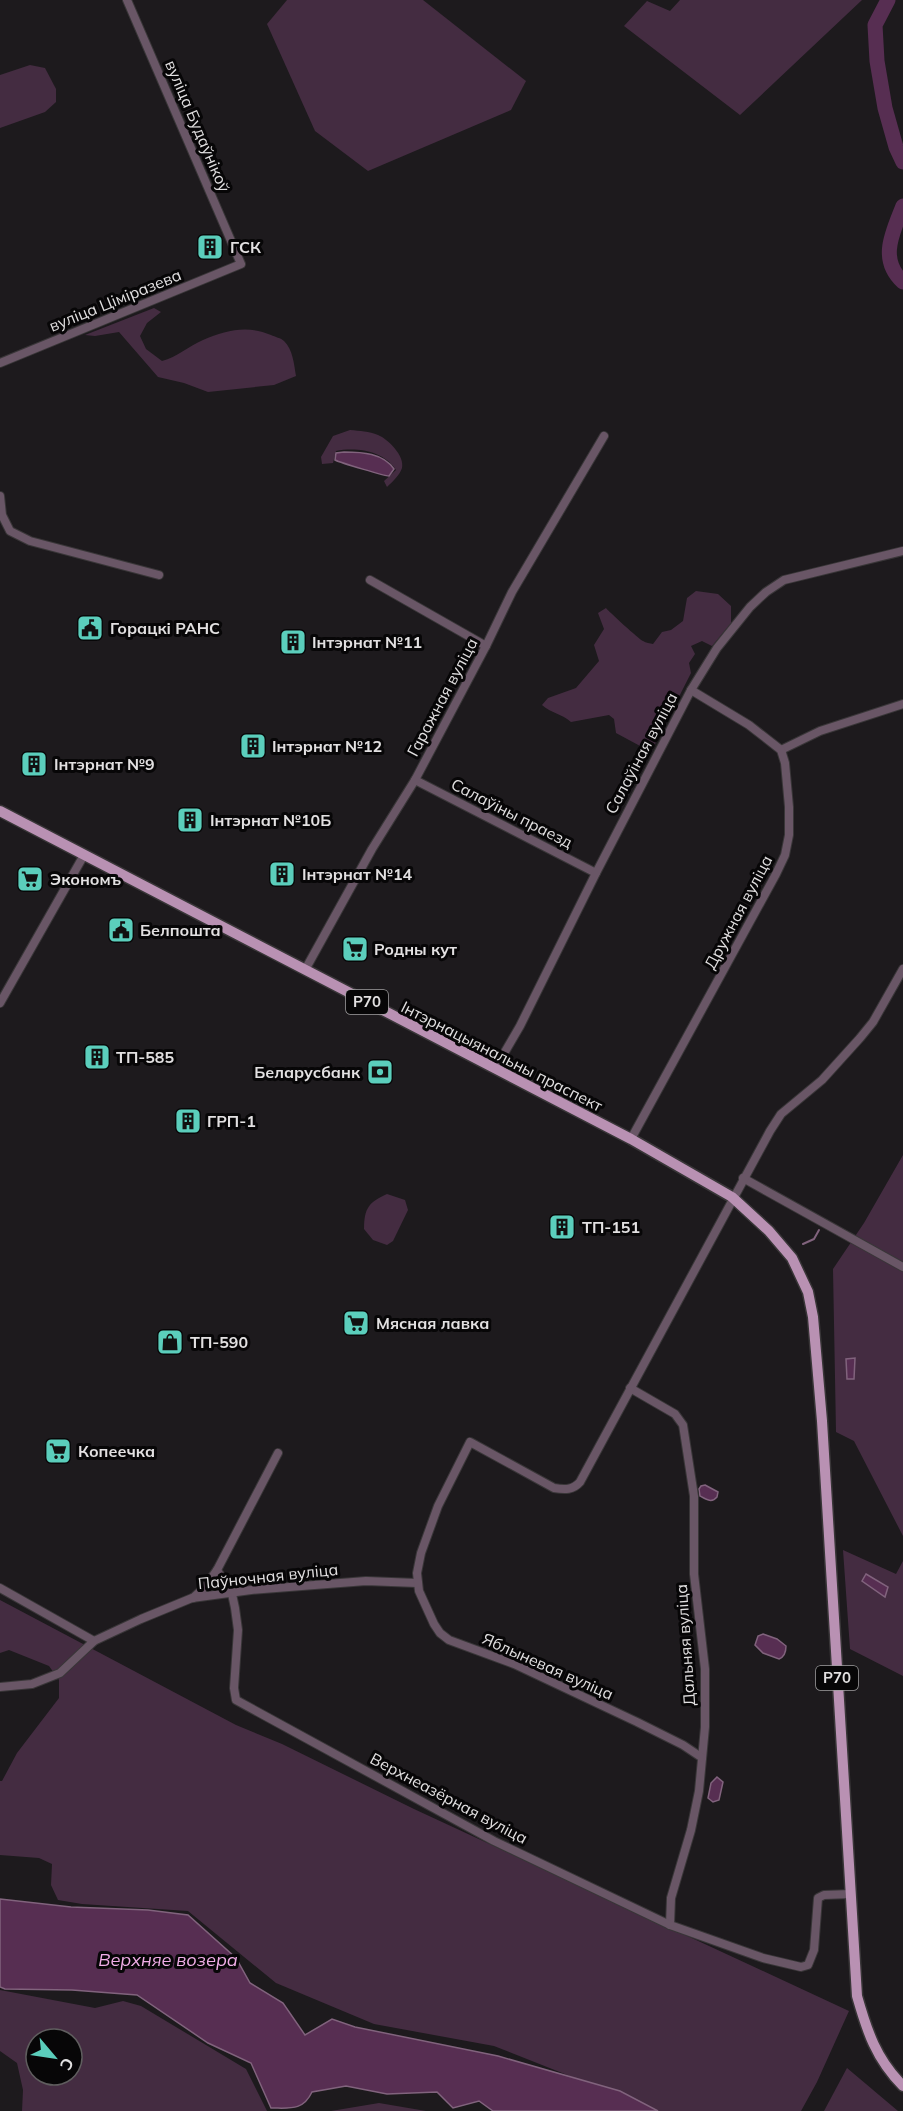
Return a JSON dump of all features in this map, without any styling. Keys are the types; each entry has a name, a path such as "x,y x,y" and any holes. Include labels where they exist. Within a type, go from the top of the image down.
{"main road":[{"name":"Інтэрнацыянальны праспект","path":"0,811 631,1139 732,1197"},
{"name":"Р70","path":"732,1197 769,1231 792,1258 808,1292 813,1317 822,1421 857,1996 869,2036 882,2061 903,2086"}],"street":[{"name":"вуліца Будаўнікоў","path":"127,0 241,264"},
{"name":"вуліца Ціміразева","path":"0,363 241,264"},
{"name":"Гаражная вуліца","path":"305,970 372,849 415,780 512,592 604,436"},
{"path":"0,496 1,515 10,531 30,541 159,575"},
{"name":"Салаўіная вуліца","path":"495,1069 520,1026 691,690 717,648 750,607 784,580 903,551"},
{"path":"370,580 486,646"},
{"path":"691,690 749,725 781,750 820,731 903,704"},
{"name":"Дружная вуліца","path":"631,1139 785,855 789,835 789,807 785,763 781,750"},
{"name":"Салаўіны праезд","path":"415,780 596,873"},
{"path":"0,1003 84,855"},
{"path":"417,1583 421,1553 427,1534 447,1485 470,1442 550,1486 566,1490 580,1482 732,1197 781,1114 822,1080 873,1022 903,969"},
{"path":"743,1178 903,1267"},
{"name":"Дальняя вуліца","path":"630,1388 675,1414 683,1425 694,1497 694,1574 705,1669 705,1727 699,1791 691,1830 671,1898 670,1925"},
{"path":"192,1598 206,1587 217,1570 278,1453"},
{"name":"Верхнеазёрная вуліца","path":"217,1570 232,1594 238,1630 234,1688 236,1700 494,1841 670,1925 763,1958 801,1967 808,1965 814,1950 818,1898 824,1895 851,1894"},
{"name":"Паўночная вуліца","path":"0,1687 33,1684 60,1673 94,1641 192,1598 366,1581 417,1583"},
{"name":"Яблыневая вуліца","path":"417,1583 434,1624 449,1640 514,1664 668,1737 701,1757"},
{"path":"0,1588 94,1641"}],"shaded area":[{"path":"287,0 423,0 526,81 511,110 368,171 315,131 267,24"},
{"path":"680,0 862,0 740,115 624,26 647,1 670,11"},
{"path":"30,65 45,68 56,89 56,102 45,112 0,128 0,75"},
{"path":"154,308 161,312 147,323 140,336 146,349 162,361 220,334 237,330 254,330 284,341 291,353 296,376 274,385 208,392 158,377 119,332 95,336 85,335"},
{"path":"350,430 378,435 391,444 398,453 402,468 398,476 387,487 384,481 396,470 385,458 369,452 336,451 333,463 322,464 321,457 333,436"},
{"path":"696,591 718,594 731,606 731,623 712,646 702,641 691,646 695,654 689,663 691,673 653,748 642,747 616,733 614,719 609,715 571,722 542,705 548,698 576,688 599,661 594,645 604,629 598,613 606,608 641,639 653,644 662,632 671,630 683,621 687,598"},
{"path":"903,1155 903,1536 854,1441 836,1432 833,1269 864,1223"},
{"path":"387,1194 405,1200 408,1210 393,1241 387,1245 373,1240 364,1229 365,1216 369,1207"},
{"path":"843,1550 896,1574 903,1561 903,1676 850,1649"},
{"path":"0,1600 236,1725 282,1744 414,1809 849,2011 817,2082 801,2111 658,2111 494,2046 374,2024 276,1983 188,1911 82,1904 58,1900 51,1885 52,1864 39,1858 0,1855 0,1781 17,1753 59,1698 59,1680 49,1666 9,1650 0,1653"},
{"path":"0,1990 95,2008 123,2001 141,2006 246,2069 267,2111 22,2111 23,2090 17,2063 0,2051"},
{"path":"847,2068 898,2111 824,2111"},
{"path":"379,2103 426,2111 331,2111"}],"water":[{"path":"336,453 365,453 378,457 394,469 389,476 335,460"},
{"path":"855,1358 854,1379 847,1379 846,1359"},
{"path":"705,1485 718,1492 715,1499 709,1500 700,1496 699,1489"},
{"path":"866,1574 888,1587 885,1597 862,1581"},
{"path":"763,1634 777,1639 786,1646 781,1658 763,1653 755,1645 758,1636"},
{"path":"717,1777 723,1782 719,1800 713,1802 708,1798 711,1783"},
{"name":"Верхняе возера","path":"0,1899 71,1907 148,1910 188,1915 236,1958 250,1983 283,2003 305,2035 332,2019 355,2027 498,2056 620,2091 658,2111 493,2111 479,2101 453,2108 437,2092 387,2094 346,2086 312,2092 304,2103 295,2107 271,2108 251,2063 208,2043 137,1995 0,1987"}],"waterway":[{"path":"888,0 875,25 877,61 885,108 896,147 903,162"},
{"path":"903,206 892,235 889,255 895,273 903,282"},
{"path":"803,1244 814,1239 819,1230"}],"place":[{"name":"ГСК","path":"210,247"},
{"name":"Горацкі РАНС","path":"90,628"},
{"name":"Інтэрнат №11","path":"293,642"},
{"name":"Інтэрнат №12","path":"253,746"},
{"name":"Інтэрнат №9","path":"34,764"},
{"name":"Інтэрнат №10Б","path":"190,820"},
{"name":"Інтэрнат №14","path":"282,874"},
{"name":"Экономъ","path":"30,879"},
{"name":"Белпошта","path":"121,930"},
{"name":"Родны кут","path":"355,949"},
{"name":"ТП-585","path":"97,1057"},
{"name":"Беларусбанк","path":"380,1072"},
{"name":"ГРП-1","path":"188,1121"},
{"name":"ТП-151","path":"562,1227"},
{"name":"Мясная лавка","path":"356,1323"},
{"name":"ТП-590","path":"170,1342"},
{"name":"Копеечка","path":"58,1451"}]}
